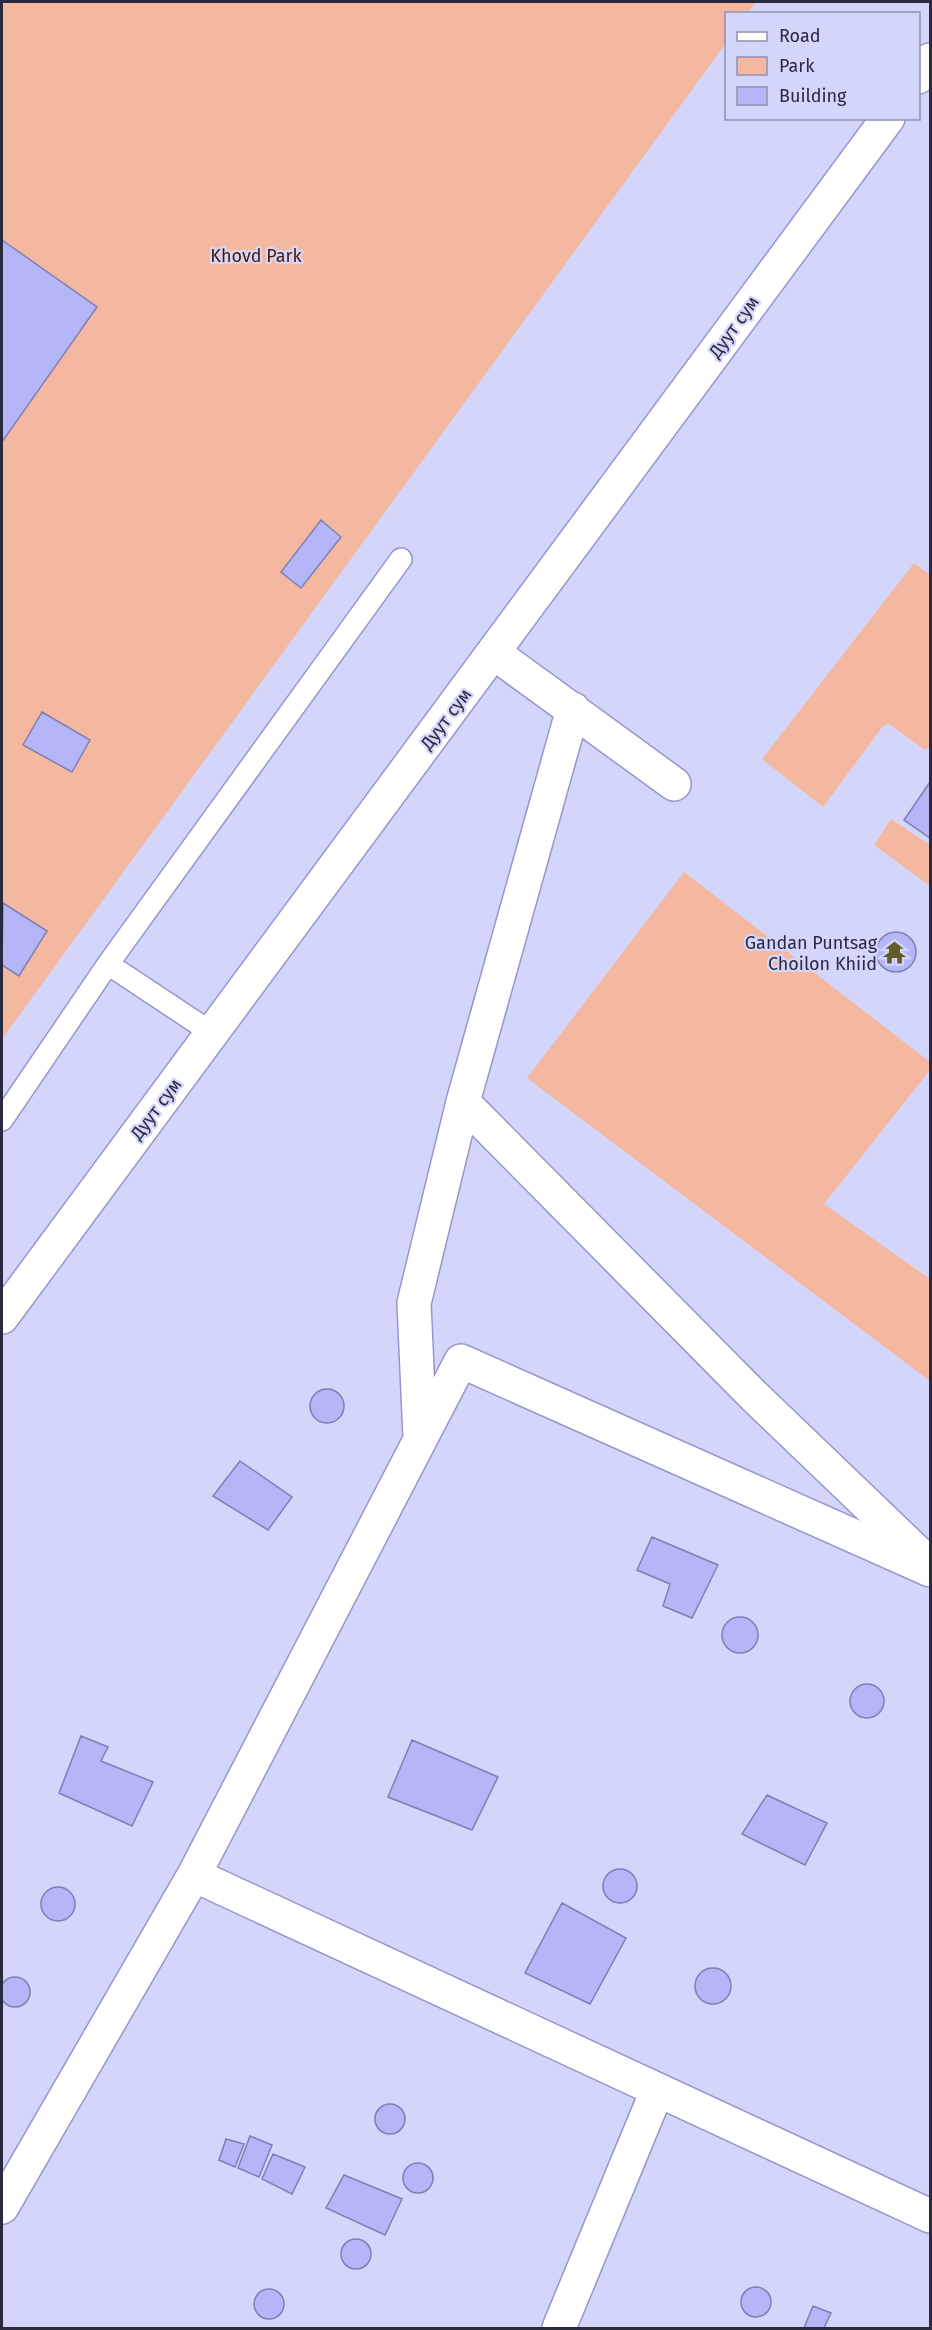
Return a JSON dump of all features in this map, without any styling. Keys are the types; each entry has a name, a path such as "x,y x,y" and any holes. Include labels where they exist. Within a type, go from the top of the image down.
{"street":[{"path":"920,74 930,60"},
{"name":"Дуут сум","path":"2,1317 887,120"},
{"path":"494,654 674,784"},
{"path":"420,1439 414,1303 463,1102 573,709"},
{"path":"463,1102 754,1396 930,1565"},
{"path":"2,2207 194,1875 461,1361 930,1570"},
{"path":"194,1875 930,2216"},
{"path":"559,2328 657,2091"}],"lane":[{"path":"2,1120 108,964 401,559"},
{"path":"108,964 212,1033"}],"green space":[{"name":"Khovd Park","path":"2,2 756,2 749,12 725,12 725,44 2,1039"},
{"path":"914,563 930,575 930,746 925,750 889,724 883,726 823,807 762,759"},
{"path":"891,819 930,845 930,886 874,845"},
{"path":"684,872 930,1062 930,1070 824,1204 930,1279 930,1381 527,1078"}],"building":[{"path":"2,240 97,307 2,442"},
{"path":"321,520 341,537 301,588 281,572"},
{"path":"42,712 90,740 72,772 23,745"},
{"path":"930,782 930,838 904,820"},
{"path":"3,903 47,931 19,976 2,965"},
{"path":"896,932 904,933 910,938 915,944 915,960 910,966 904,971 896,972 888,971 882,966 877,960 876,952 877,944 882,938 888,933"},
{"path":"327,1389 339,1394 344,1406 339,1418 327,1423 315,1418 310,1406 315,1394"},
{"path":"240,1461 292,1497 268,1530 213,1496"},
{"path":"652,1537 718,1565 692,1618 663,1606 670,1584 637,1570"},
{"path":"740,1617 752,1623 758,1635 752,1647 740,1653 728,1647 722,1635 728,1623"},
{"path":"867,1684 879,1689 884,1701 879,1713 867,1718 855,1713 850,1701 855,1689"},
{"path":"81,1736 108,1747 101,1761 153,1782 132,1826 59,1793"},
{"path":"412,1740 498,1777 472,1830 388,1797"},
{"path":"767,1795 827,1823 805,1865 742,1834"},
{"path":"620,1869 632,1874 637,1886 632,1898 620,1903 608,1898 603,1886 608,1874"},
{"path":"58,1887 70,1892 75,1904 70,1916 58,1921 46,1916 41,1904 46,1892"},
{"path":"562,1903 626,1938 590,2004 525,1973"},
{"path":"713,1968 725,1974 731,1986 725,1998 713,2004 701,1998 695,1986 701,1974"},
{"path":"15,1977 21,1978 29,1986 29,1998 21,2006 15,2007 9,2006 1,1998 0,1992 1,1986 9,1978"},
{"path":"390,2104 401,2108 405,2119 401,2130 390,2134 379,2130 375,2119 379,2108"},
{"path":"250,2136 272,2145 259,2177 238,2168"},
{"path":"226,2139 244,2144 235,2167 219,2160"},
{"path":"273,2154 305,2167 292,2194 262,2179"},
{"path":"418,2163 429,2167 433,2178 429,2189 418,2193 407,2189 403,2178 407,2167"},
{"path":"344,2175 402,2199 385,2235 326,2208"},
{"path":"356,2239 367,2243 371,2254 367,2265 356,2269 345,2265 341,2254 345,2243"},
{"path":"756,2287 767,2291 771,2302 767,2313 756,2317 745,2313 741,2302 745,2291"},
{"path":"269,2289 280,2293 284,2304 280,2315 269,2319 258,2315 254,2304 258,2293"},
{"path":"813,2306 831,2313 824,2328 804,2328"}],"place":[{"name":"Gandan Puntsag Choilon Khiid","path":"895,953"}]}
